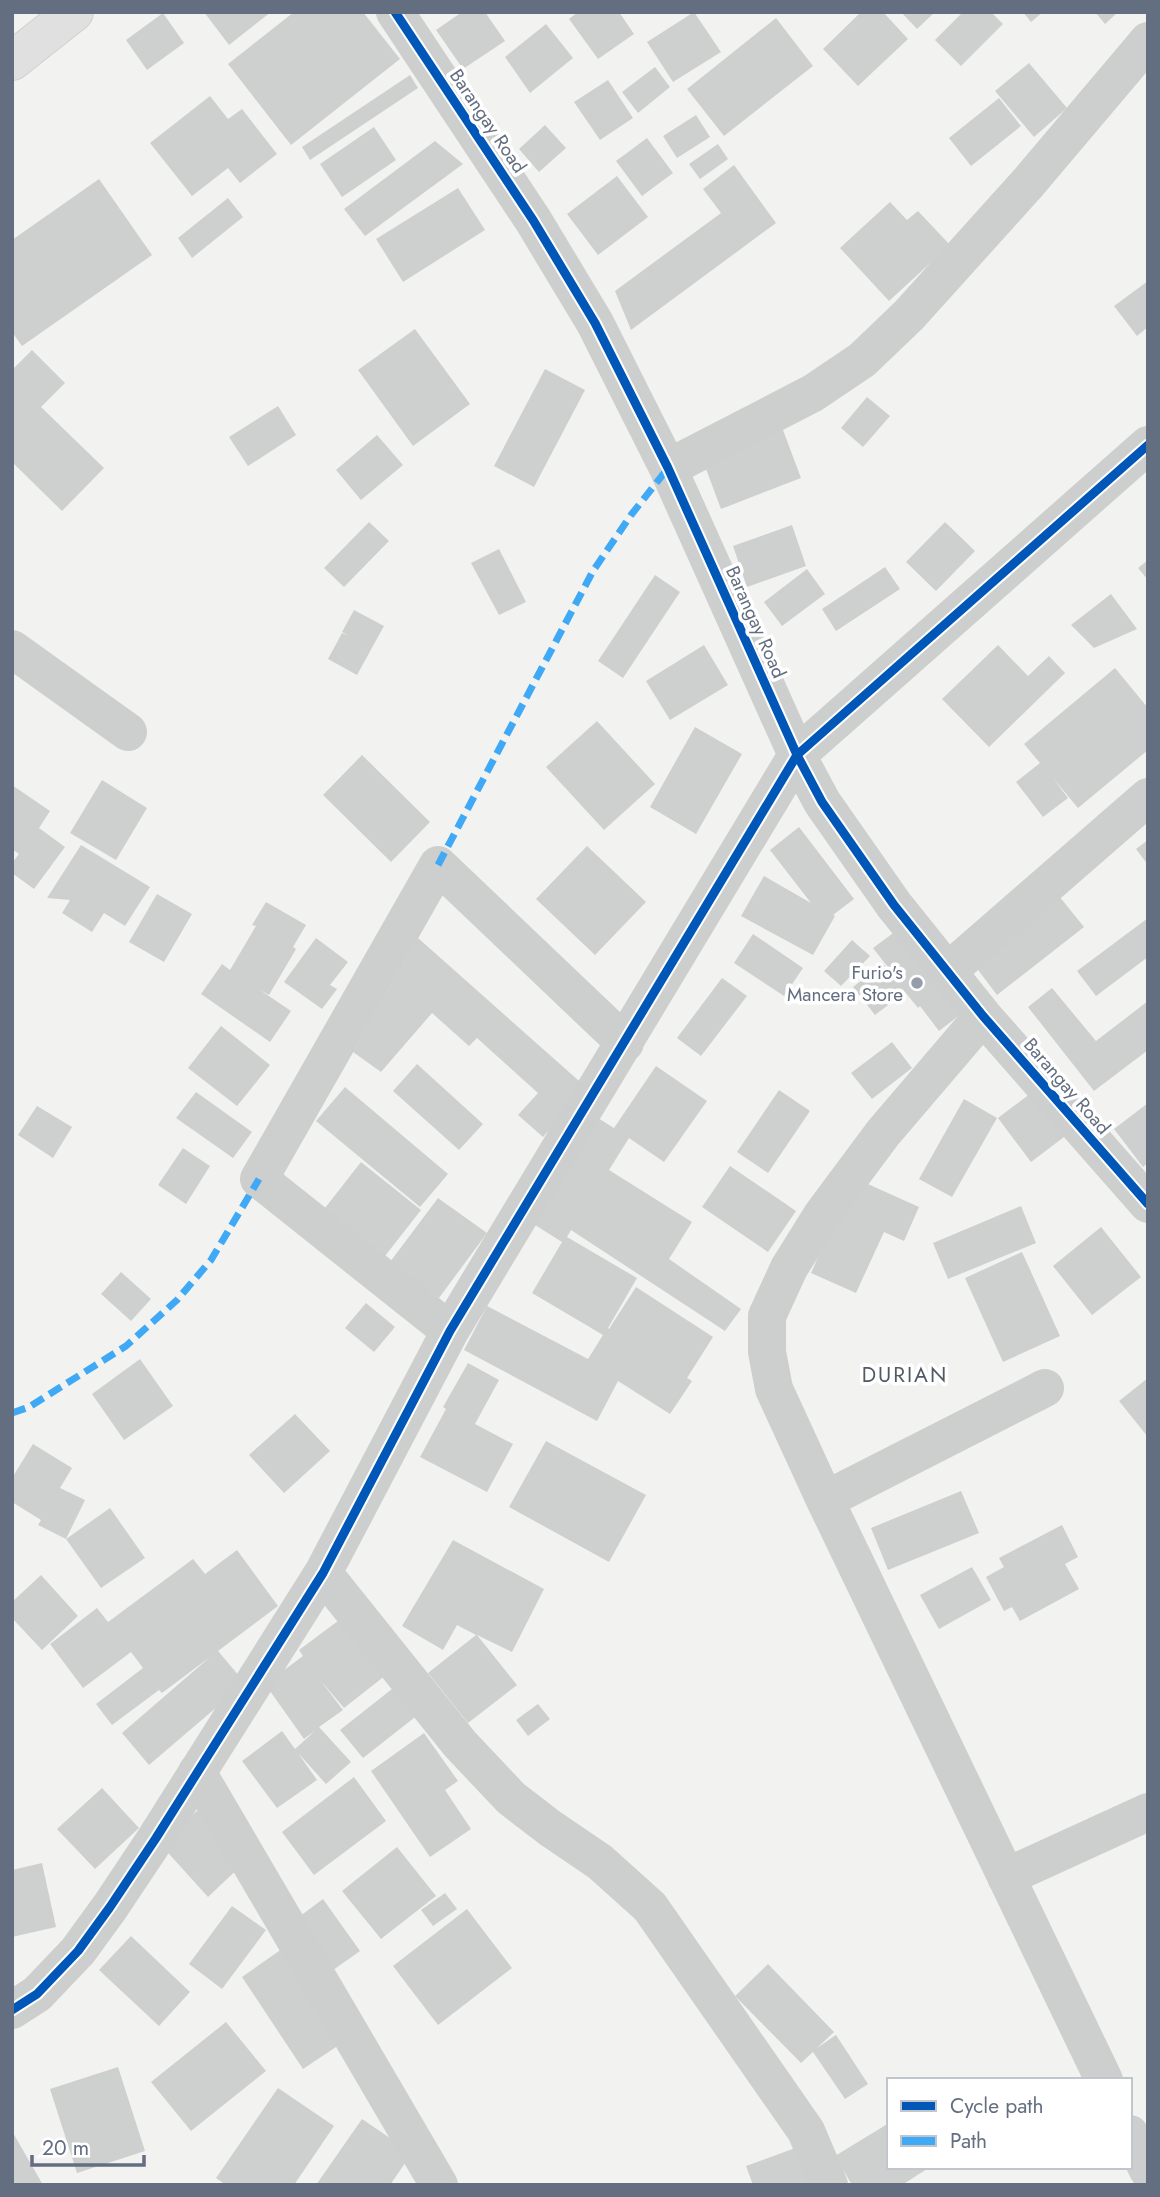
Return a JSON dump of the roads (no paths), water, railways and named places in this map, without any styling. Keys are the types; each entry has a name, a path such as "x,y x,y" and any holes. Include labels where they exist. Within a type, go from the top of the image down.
{"main road":[{"path":"12,61 74,12"}],"street":[{"name":"Barangay Road","path":"406,16 595,323 668,468 797,755 822,802 855,851 983,1016 1146,1197"},
{"path":"668,468 813,393 862,360 909,315 1019,194 1148,41"},
{"path":"12,2010 37,1994 78,1951 156,1838 323,1573 450,1331 797,755 1148,445"},
{"path":"12,649 128,732"},
{"path":"947,972 1148,797"},
{"path":"450,1331 259,1179 438,865 625,1043"},
{"path":"983,1016 914,1096 821,1215 789,1268 767,1316 766,1352 774,1389 825,1500 1103,2078"},
{"path":"825,1500 1045,1388"},
{"path":"323,1573 460,1744 512,1798 600,1862 650,1907 806,2131 829,2185"},
{"path":"197,1772 439,2185"},
{"path":"1006,1877 1148,1812"},
{"path":"1132,2138 1148,2170"}],"place":[{"name":"Furio's Mancera Store","path":"917,983"}],"district":[{"name":"DURIAN","path":"905,1375"}]}
